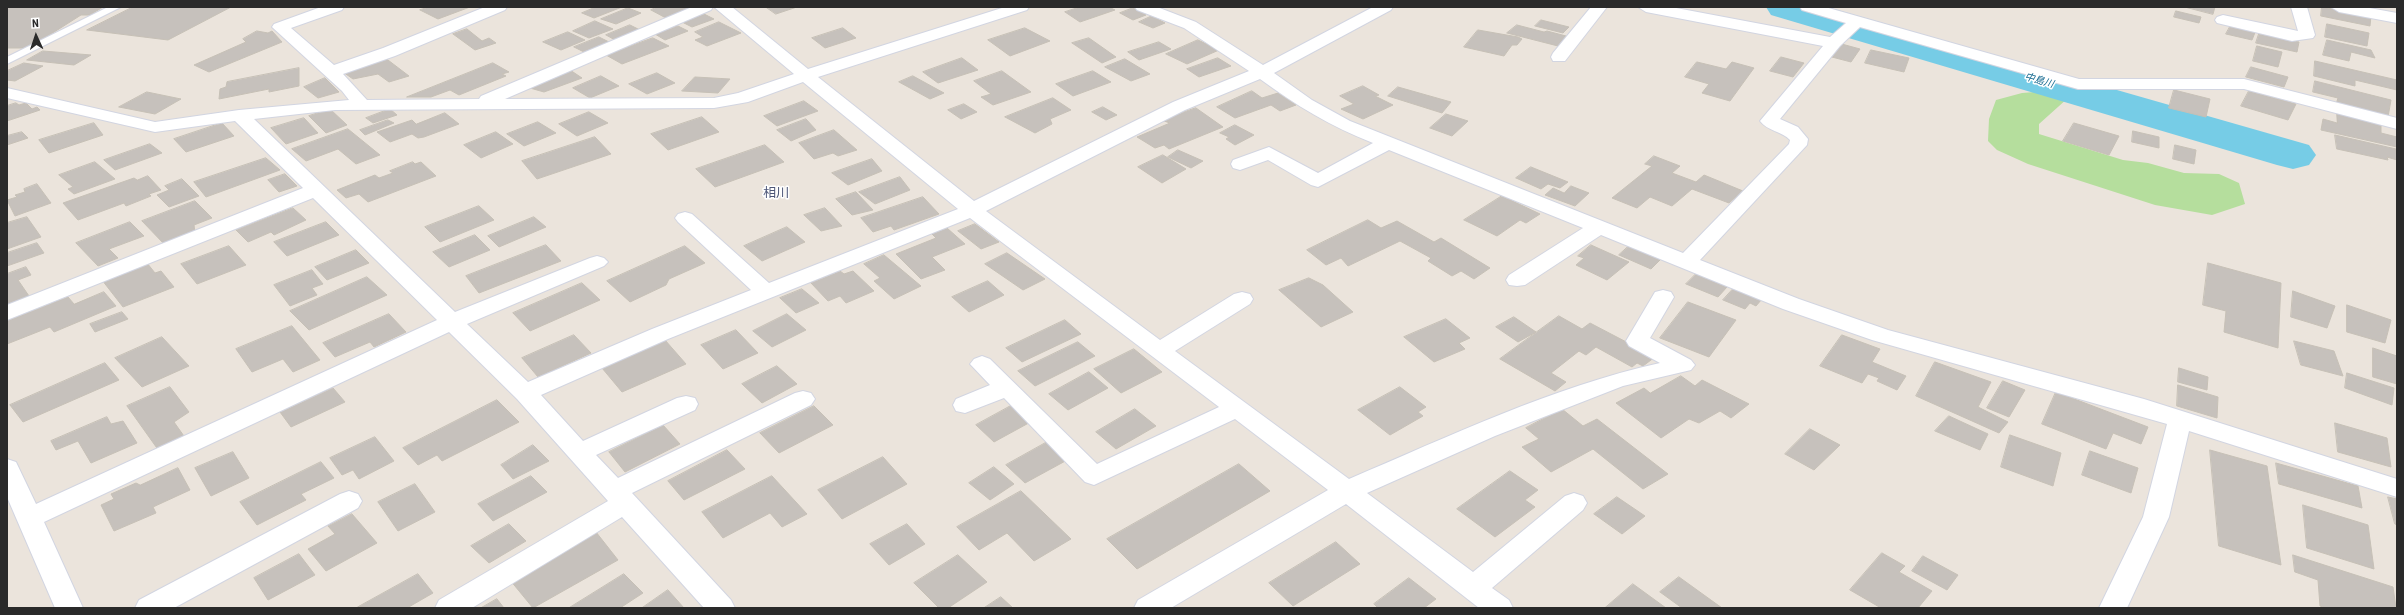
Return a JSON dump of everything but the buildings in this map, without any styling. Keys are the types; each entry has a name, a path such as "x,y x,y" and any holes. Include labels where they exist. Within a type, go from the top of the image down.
{"street":[{"path":"336,7 280,27 348,87 362,105"},
{"path":"331,72 389,52 499,7"},
{"path":"7,93 155,127 239,115 335,105 714,103 742,98 806,75 1021,7"},
{"path":"1143,7 1190,26 1262,72 1306,104 1344,125 1790,304 1880,335 2135,405 2397,488"},
{"path":"1355,7 1379,10"},
{"path":"1559,57 1599,7"},
{"path":"1646,7 1848,30 2078,84 2244,84 2397,124"},
{"path":"1808,7 1848,30"},
{"path":"2223,20 2292,36 2307,35 2299,7"},
{"path":"2339,7 2397,18"},
{"path":"478,104 722,8 972,210 1238,408 1499,608"},
{"path":"525,393 660,334 972,210 1179,106 1262,72 1379,10"},
{"path":"1687,262 1798,145 1799,139 1792,131 1769,121 1848,30"},
{"path":"239,115 525,393 721,608"},
{"path":"1240,164 1269,153 1318,180 1388,143"},
{"path":"7,313 316,190"},
{"path":"685,218 766,292"},
{"path":"1517,280 1599,227"},
{"path":"29,518 452,322 597,262"},
{"path":"1148,608 1347,491 1486,430 1617,380 1683,365 1637,341 1663,297"},
{"path":"1160,350 1242,299"},
{"path":"982,364 1007,387 1094,476 1238,408"},
{"path":"965,405 1007,387"},
{"path":"449,608 620,497 803,399"},
{"path":"579,453 686,404"},
{"path":"2113,608 2156,517 2180,419"},
{"path":"7,468 69,608"},
{"path":"149,608 349,501"},
{"path":"1473,588 1574,502"}],"lane":[{"path":"7,61 116,7"}],"green space":[{"path":"2047,91 2068,98 2039,124 2039,134 2123,160 2148,163 2184,173 2219,174 2239,183 2245,204 2212,215 2155,205 2028,164 1997,150 1988,141 1989,119 1996,100 2022,93"}],"waterway":[{"name":"中島川","path":"1785,7 2293,155"}],"district":[{"name":"相川","path":"776,194"}]}
